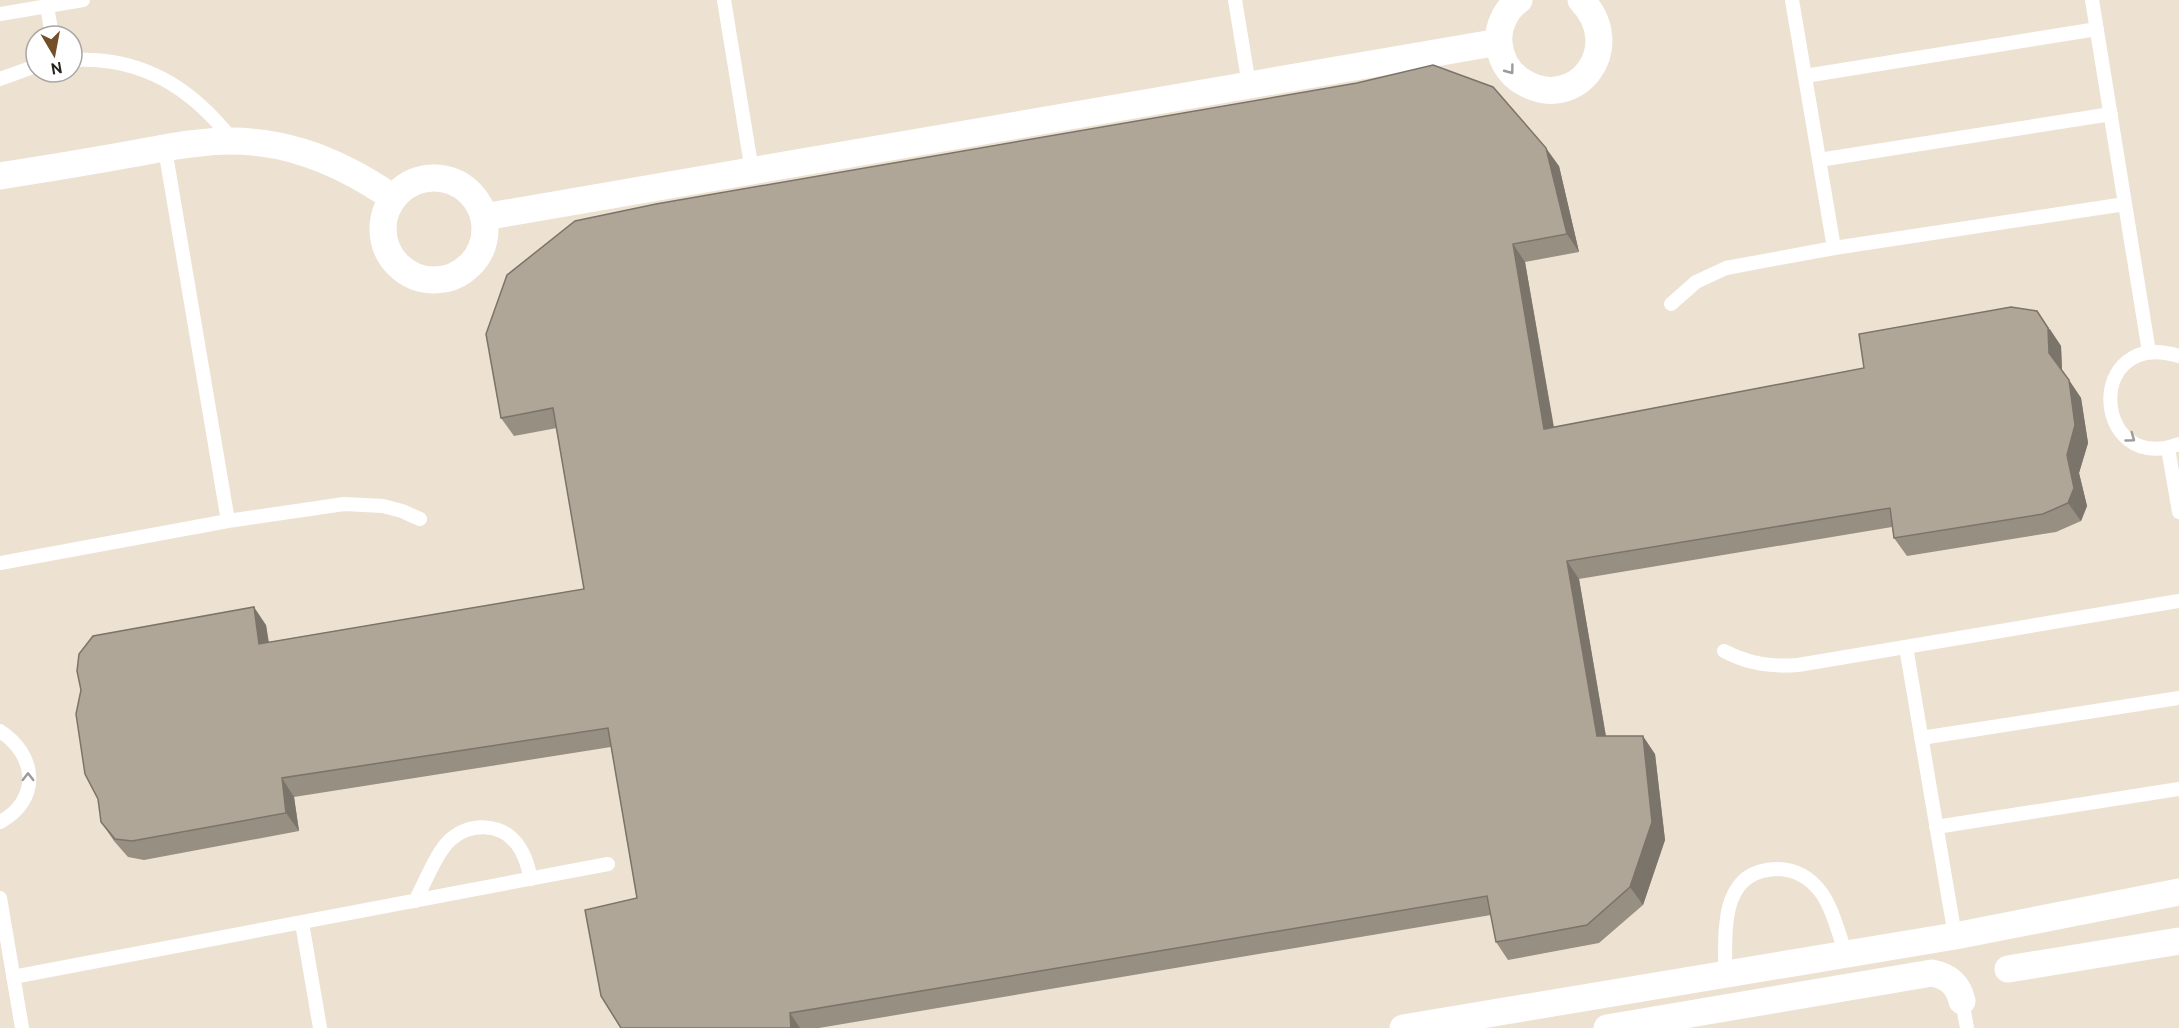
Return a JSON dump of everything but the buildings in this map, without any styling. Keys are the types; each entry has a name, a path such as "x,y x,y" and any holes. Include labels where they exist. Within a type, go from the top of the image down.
{"street":[{"path":"1519,0 1506,14 1500,27 1498,42 1501,56 1508,69 1518,79 1530,87 1544,90 1572,85 1584,76 1593,65 1599,52 1600,38 1597,23 1591,10 1581,0"},
{"path":"484,217 1498,42"},
{"path":"0,176 199,142 234,141 268,144 302,151 334,163 365,179 393,198"},
{"path":"444,178 458,183 470,192 484,217 485,233 482,248 468,267 447,278 431,280 416,277 397,263 384,243 385,212 393,198 403,188 416,181 444,178"},
{"path":"1403,1028 1955,936 2179,892"},
{"path":"2008,969 2179,941"},
{"path":"1608,1028 1932,973 1955,984 1962,1001"}],"lane":[{"path":"0,14 83,0"},
{"path":"723,0 752,171"},
{"path":"1235,0 1250,85"},
{"path":"1792,0 1834,248"},
{"path":"2092,0 2150,352"},
{"path":"47,6 50,24"},
{"path":"1805,76 2097,29"},
{"path":"84,61 115,62 143,70 170,82 216,118 234,141"},
{"path":"0,79 24,70"},
{"path":"1819,160 2111,114"},
{"path":"165,149 228,521"},
{"path":"1671,304 1696,282 1726,268 1834,248 2125,204"},
{"path":"2179,356 2164,352 2150,352 2135,357 2123,367 2114,380 2110,394 2110,410 2115,424 2125,436 2146,446 2174,446 2179,512"},
{"path":"0,563 228,521 344,504 364,504 402,511 420,519"},
{"path":"1724,651 1741,660 1760,665 1779,667 1798,665 2179,601"},
{"path":"1906,647 1955,936"},
{"path":"1921,738 2179,698"},
{"path":"0,731 21,749 30,776 28,790 22,802 13,814 0,822"},
{"path":"1936,827 2179,789"},
{"path":"415,901 442,850 455,836 472,828 484,827 508,835 524,855 531,879"},
{"path":"13,977 608,864"},
{"path":"1725,974 1728,906 1734,892 1743,882 1755,874 1769,870 1784,869 1799,873 1811,881 1821,893 1846,954"},
{"path":"0,898 22,1028"},
{"path":"302,923 320,1028"},
{"path":"1962,1001 1967,1028"}]}
